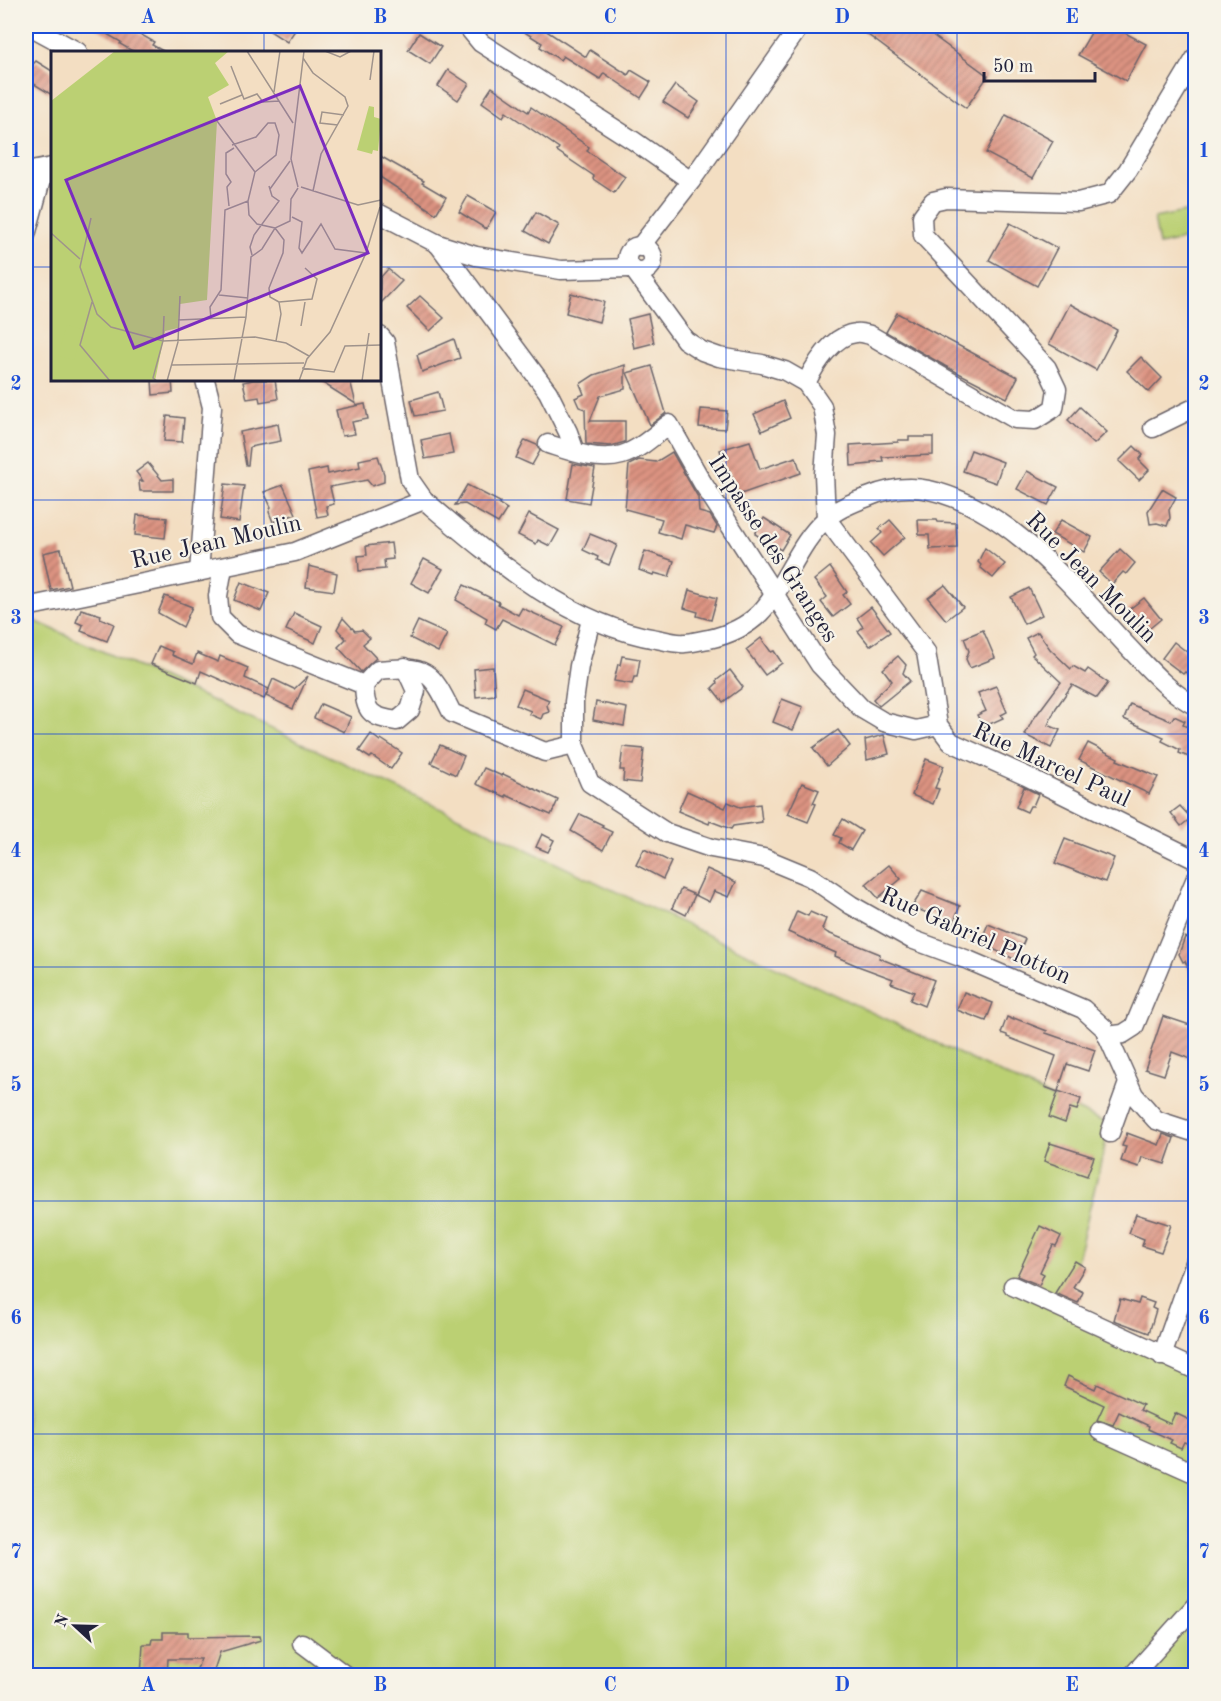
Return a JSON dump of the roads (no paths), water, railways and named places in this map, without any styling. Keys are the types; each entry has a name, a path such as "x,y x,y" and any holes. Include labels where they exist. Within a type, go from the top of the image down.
{"street":[{"path":"30,26 76,51"},
{"path":"467,26 481,43 634,141 691,181"},
{"path":"639,259 659,223 800,26"},
{"path":"806,383 815,365 840,339 856,333 870,335 1015,419 1035,420 1054,408 1057,389 1047,368 922,235 922,216 933,201 946,198 1078,202 1109,194 1128,170 1196,57"},
{"path":"26,172 48,168 26,235"},
{"path":"381,214 438,243 476,256 561,270 589,268 639,259"},
{"path":"438,243 548,392 568,432 575,452"},
{"path":"639,259 662,306 685,340 702,351 719,357 762,364 785,371 806,383 822,406 827,435 824,474 826,518"},
{"path":"381,337 385,342 410,480 424,500"},
{"path":"200,572 212,407 205,381"},
{"path":"1153,428 1196,407"},
{"name":"Impasse des Granges","path":"548,444 589,456 621,455 647,442 669,424 702,482 820,665 862,710 884,722 916,730 938,725"},
{"name":"Rue Jean Moulin","path":"26,607 295,552 424,500 520,578 591,620 641,637 684,644 728,635 758,615 775,594 813,533 826,518 848,504 887,489 928,490 971,503 1008,526 1057,572 1154,674 1187,702 1196,706"},
{"name":"Rue Marcel Paul","path":"826,518 927,652 938,725 951,742 1026,776 1196,860"},
{"path":"223,567 218,596 220,617 237,634 364,685"},
{"name":"Rue Gabriel Plotton","path":"591,620 579,666 574,702 574,745 590,783 667,833 711,848 764,858 810,877 851,905 911,939 968,960 1083,1009 1104,1028 1134,1095 1156,1120 1196,1133"},
{"path":"405,667 416,691 410,710 397,722 380,719 370,713 365,700 364,685 378,670 405,667 429,674 443,694 452,713 545,752 574,745"},
{"path":"1107,1036 1124,1034 1134,1027 1196,878"},
{"path":"1110,1133 1128,1083"},
{"path":"1162,1356 1196,1260"},
{"path":"1013,1286 1196,1370"},
{"path":"1100,1431 1196,1474"},
{"path":"1132,1676 1196,1605"},
{"path":"302,1643 346,1676"}]}
